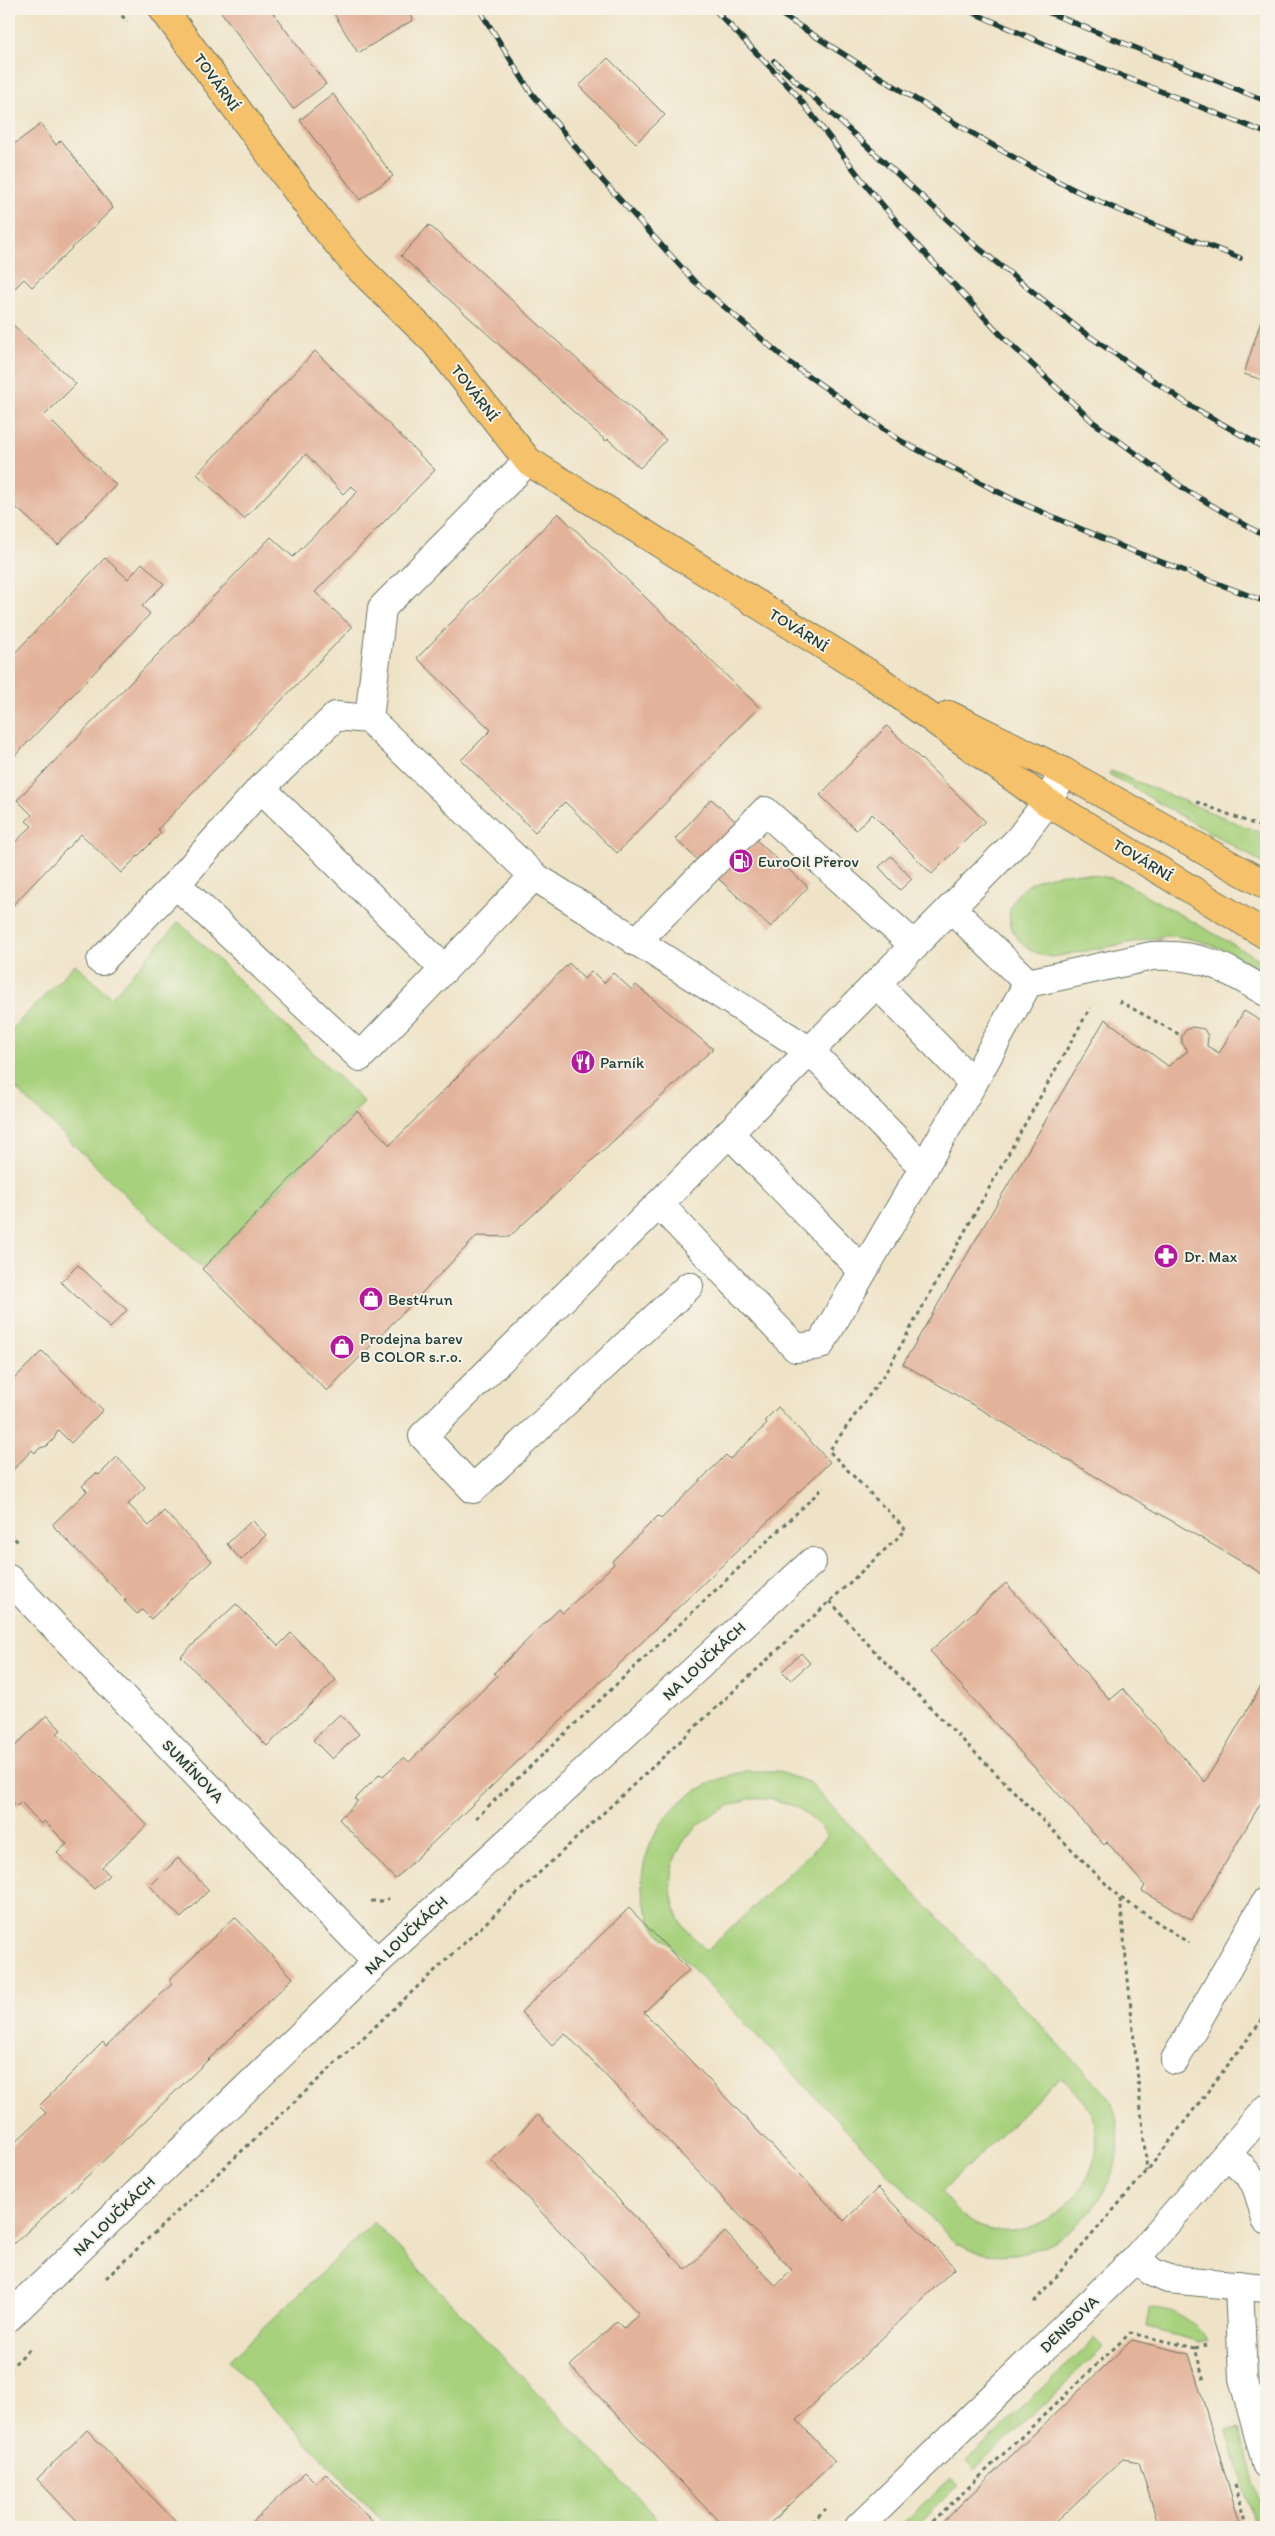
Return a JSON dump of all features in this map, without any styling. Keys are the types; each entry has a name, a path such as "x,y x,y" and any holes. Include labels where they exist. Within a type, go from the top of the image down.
{"main road":[{"name":"TOVÁRNÍ","path":"163,9 320,222 355,264 435,342 528,461 876,678 1047,802 1266,935"},
{"name":"TOVÁRNÍ","path":"876,678 1064,772 1266,885"}],"street":[{"path":"369,719 382,608 528,461"},
{"path":"101,961 176,884 261,788 336,716 369,719 534,876 810,1051 924,1168"},
{"path":"689,1286 473,1489 423,1436 659,1204 952,908 1018,839 1047,802 1064,772"},
{"path":"261,788 444,969"},
{"path":"636,942 765,810 915,946"},
{"path":"176,884 360,1057 534,876"},
{"path":"952,908 1028,983"},
{"path":"659,1204 796,1348 820,1345 862,1270 973,1083 1028,983 1152,956 1173,955 1194,957 1211,962 1266,992"},
{"path":"877,984 973,1083"},
{"path":"729,1133 862,1270"},
{"name":"NA LOUČKÁCH","path":"9,2317 377,1962 812,1562"},
{"name":"SUMÍNOVA","path":"9,1579 377,1962"},
{"path":"1175,2060 1266,1901"},
{"name":"DENISOVA","path":"859,2527 1136,2258 1228,2156 1266,2109"},
{"path":"1228,2156 1250,2175 1258,2187 1266,2220"},
{"path":"1136,2258 1152,2272 1168,2279 1266,2288"},
{"path":"1239,2285 1243,2378 1266,2463"}],"path":[{"path":"468,1825 824,1487"},
{"path":"9,1533 22,1547"},
{"path":"830,1602 877,1654 1120,1898 1189,1943"},
{"path":"367,1901 376,1902 391,1897"},
{"path":"1120,1898 1147,2171"},
{"path":"1031,2306 1147,2171 1266,2015"},
{"path":"927,2527 1130,2332 1195,2348 1207,2389"},
{"path":"1234,2480 1248,2527"},
{"path":"806,2527 827,2508"},
{"path":"1258,2527 1266,2525"}],"green space":[{"path":"1111,771 1266,835 1266,865 1109,774"},
{"path":"1080,873 1111,878 1126,884 1266,963 1266,973 1218,948 1180,937 1166,936 1053,957 1040,954 1028,948 1013,931 1010,920 1010,909 1015,898 1024,888 1037,880 1058,875"},
{"path":"179,922 364,1102 202,1269 9,1082 9,1032 75,964 111,997"},
{"path":"745,1771 777,1771 810,1783 1109,2097 1118,2131 1115,2165 1102,2196 1080,2222 1053,2241 1021,2253 988,2254 955,2243 656,1930 647,1912 642,1886 646,1857 653,1839 671,1811 683,1800 711,1783","holes":["749,1799 774,1800 794,1806 811,1818 828,1836 707,1951 687,1930 678,1916 672,1895 671,1875 676,1857 684,1841 697,1827 712,1815","1061,2077 1089,2109 1096,2132 1095,2156 1087,2179 1072,2199 1054,2215 1032,2226 1008,2231 978,2226 955,2208 941,2192"]},
{"path":"374,2222 657,2518 647,2527 388,2527 229,2361"},
{"path":"1150,2308 1168,2310 1182,2316 1208,2340 1200,2342 1147,2328"},
{"path":"1095,2338 1104,2347 975,2469 967,2461"},
{"path":"1239,2428 1264,2517 1253,2520 1227,2431"},
{"path":"950,2478 958,2486 916,2527 899,2527"}],"building":[{"path":"219,9 270,9 326,84 293,109"},
{"path":"331,9 406,9 413,20 358,53"},
{"path":"608,58 665,115 636,143 579,86"},
{"path":"333,94 393,176 360,200 300,120"},
{"path":"41,124 56,145 61,140 113,208 32,287 24,279 9,294 9,148"},
{"path":"429,225 666,440 640,468 608,439 606,441 401,256"},
{"path":"1266,305 1266,381 1244,374"},
{"path":"9,321 76,384 45,415 116,485 58,545 9,501"},
{"path":"315,351 435,470 315,592 352,627 158,829 161,833 121,873 81,834 9,909 9,848 32,826 26,821 32,815 17,800 271,537 293,557 358,491 351,486 343,494 306,454 244,519 197,474"},
{"path":"558,513 759,707 617,853 565,802 535,832 461,760 491,730 417,658"},
{"path":"105,558 128,579 142,563 164,584 142,606 150,614 9,762 9,659"},
{"path":"887,726 985,821 932,874 872,814 856,830 820,795"},
{"path":"711,799 808,887 771,927 675,839"},
{"path":"891,856 912,879 900,890 879,867"},
{"path":"569,963 584,979 592,971 604,983 613,973 632,990 636,985 713,1049 509,1237 477,1236 327,1391 202,1269 357,1111 390,1145"},
{"path":"1244,1011 1266,1024 1266,1576 903,1364 1105,1019 1168,1066 1188,1051 1182,1043 1182,1036 1186,1030 1192,1027 1204,1029 1208,1036 1207,1046 1219,1053"},
{"path":"78,1265 127,1310 110,1328 61,1282"},
{"path":"42,1351 103,1410 71,1443 58,1430 54,1439 47,1446 40,1448 35,1453 32,1450 9,1474 9,1393 14,1388 9,1384"},
{"path":"778,1407 830,1462 395,1879 339,1819 358,1801 355,1799 380,1774 383,1776 404,1757 409,1762 497,1676 494,1673 559,1609 563,1613 614,1564 612,1561 658,1516 661,1519 726,1455 730,1459 767,1424 765,1420"},
{"path":"117,1457 145,1487 128,1504 149,1526 164,1511 212,1561 151,1619 142,1610 137,1614 124,1601 126,1600 53,1524 87,1491 82,1486 96,1473 99,1475"},
{"path":"252,1520 266,1535 241,1560 227,1544"},
{"path":"1006,1583 1110,1700 1123,1689 1205,1782 1261,1686 1266,1674 1266,1794 1192,1920 1142,1891 1145,1886 1107,1842 1104,1845 930,1651"},
{"path":"236,1604 278,1646 291,1633 336,1680 267,1746 181,1656"},
{"path":"801,1653 810,1663 791,1680 782,1671"},
{"path":"340,1714 359,1734 332,1759 313,1740"},
{"path":"47,1715 61,1730 57,1733 147,1825 102,1867 109,1875 94,1889 57,1853 67,1844 44,1821 41,1824 21,1802 17,1806 9,1798 9,1752"},
{"path":"178,1858 209,1890 181,1918 150,1886"},
{"path":"629,1908 689,1970 644,2012 844,2221 878,2188 955,2268 797,2420 835,2461 766,2527 724,2527 570,2366 617,2321 624,2328 639,2314 491,2160 538,2115 686,2270 725,2232 776,2286 792,2270 565,2033 552,2045 521,2012"},
{"path":"235,1917 293,1978 97,2167 15,2243 9,2244 9,2148 46,2113 39,2106 103,2042 106,2046 172,1984 169,1980"},
{"path":"1132,2340 1189,2354 1241,2527 1159,2527 1139,2462 1123,2459 1050,2527 937,2527"},
{"path":"87,2430 181,2527 83,2527 37,2479"},
{"path":"305,2472 316,2483 326,2474 378,2527 247,2527"}],"railway":[{"path":"479,9 530,91 603,181 693,280 790,363 901,441 1012,499 1125,548 1266,602"},
{"path":"714,9 796,94 869,189 915,243 1001,335 1093,422 1186,490 1266,537"},
{"path":"773,9 947,119 1055,180 1123,212 1240,258"},
{"path":"965,9 1067,54 1266,133"},
{"path":"1040,9 1266,101"},
{"path":"774,61 976,246 1079,329 1189,405 1266,449"}],"place":[{"name":"EuroOil Přerov","path":"741,861"},
{"name":"Parník","path":"583,1062"},
{"name":"Dr. Max","path":"1166,1256"},
{"name":"Best4run","path":"371,1299"},
{"name":"Prodejna barev B COLOR s.r.o.","path":"342,1347"}]}
